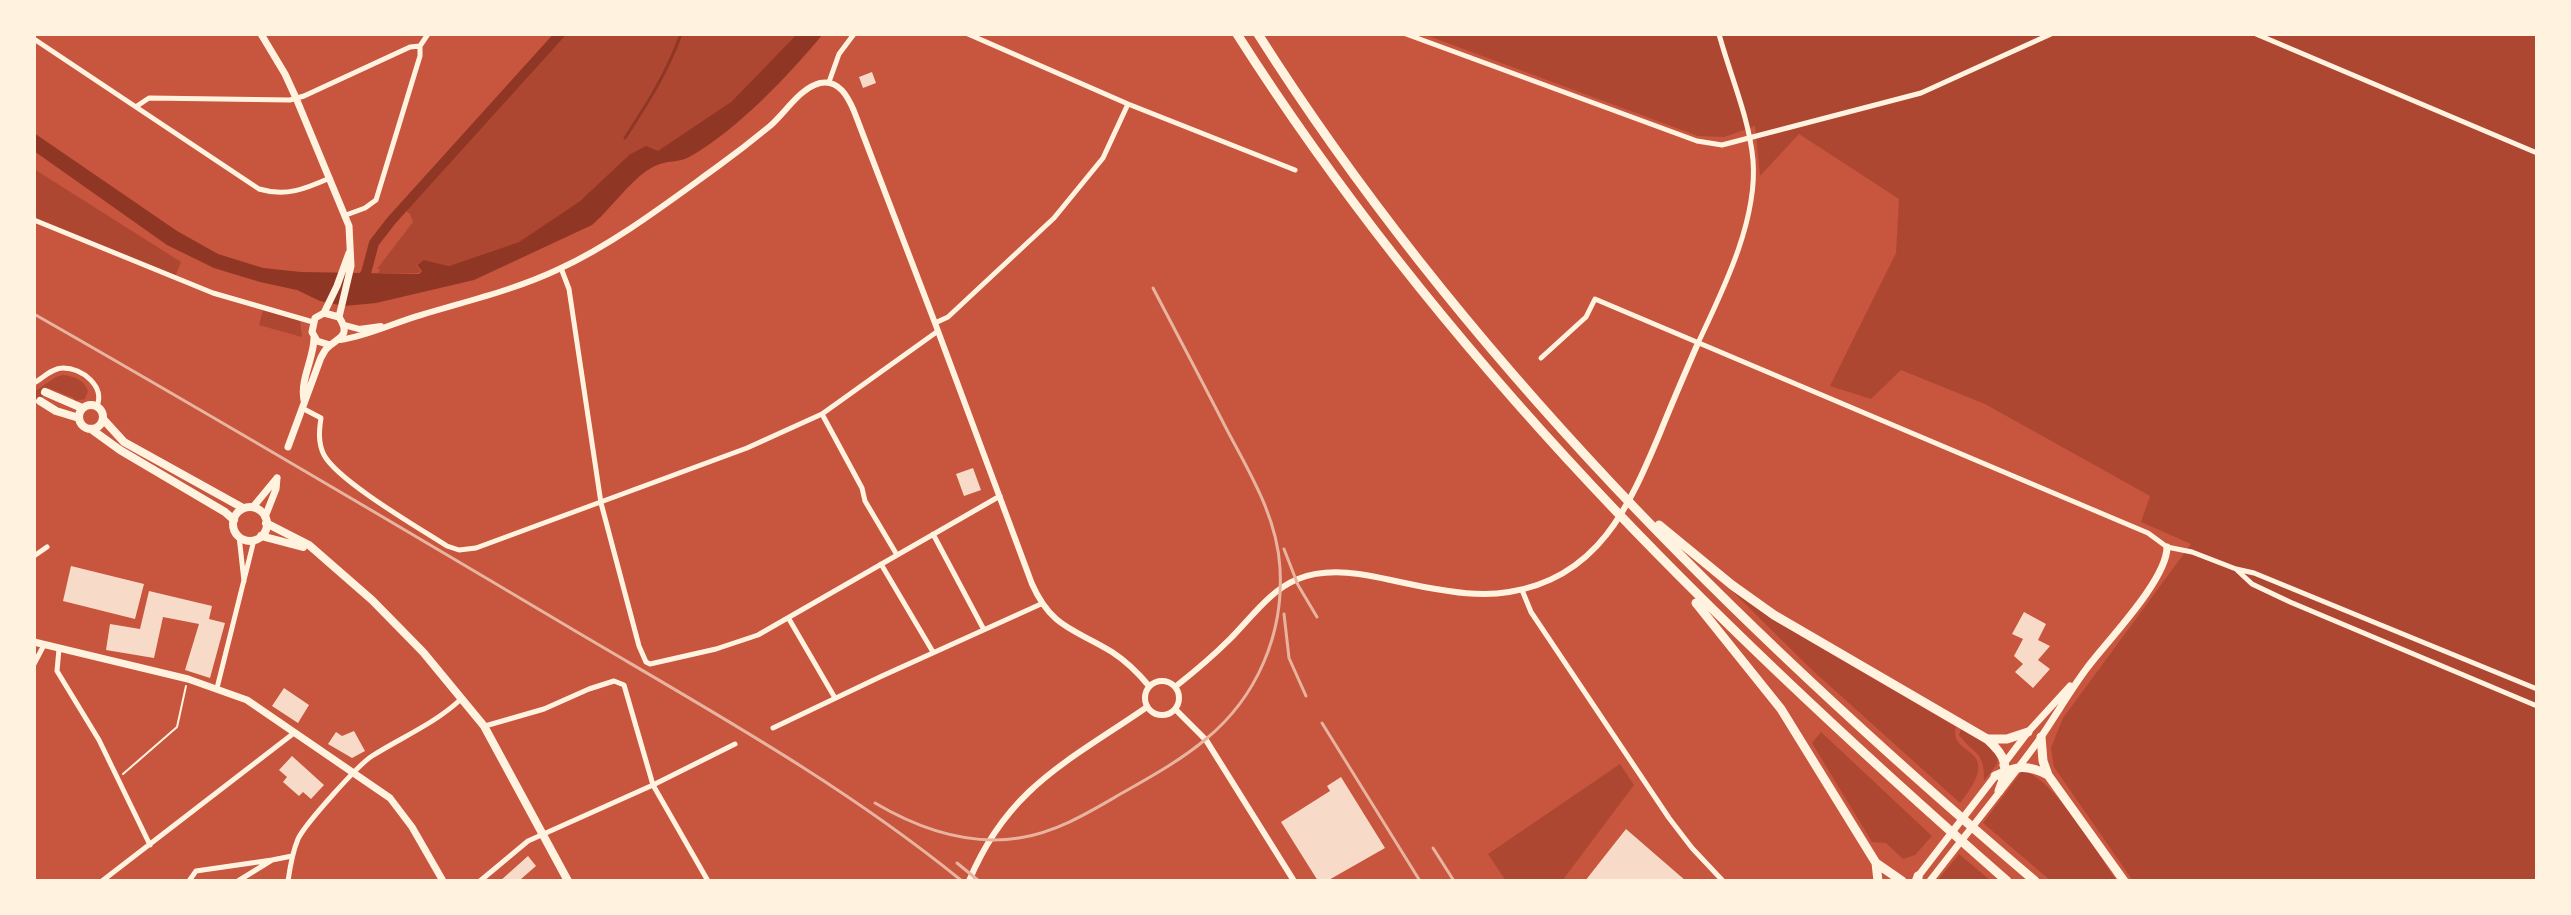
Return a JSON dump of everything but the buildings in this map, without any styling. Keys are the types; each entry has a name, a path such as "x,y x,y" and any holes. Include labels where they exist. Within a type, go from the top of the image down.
{"highway":[{"path":"1237,34 1321,159 1425,297 1535,426 1658,557 1840,734 2007,881"},
{"path":"1258,34 1337,152 1403,240 1488,344 1626,498 1827,697 2035,881"},
{"path":"1626,498 1732,585 1774,615 1987,739 1997,748 2006,766 1999,791"},
{"path":"1658,557 1781,709 1876,863 1902,881"},
{"path":"1987,739 2007,739 2028,732"},
{"path":"2041,737 2048,775 2124,881"},
{"path":"1995,776 2006,766 2034,768 2048,775"},
{"path":"1876,863 1878,881"}],"main road":[{"path":"261,34 300,97 346,215 351,247 339,315 344,325 343,333 320,360 288,447"},
{"path":"302,404 302,390 314,347 311,328 325,311 348,265"},
{"path":"325,311 339,315"},
{"path":"314,338 321,344 330,345"},
{"path":"45,392 82,408"},
{"path":"40,401 56,411 79,418"},
{"path":"234,520 221,509 81,425 79,418 82,408 89,404 97,406 102,411 103,419 124,442 248,508 260,510 266,520 309,545 372,600 423,652 484,726 568,881"},
{"path":"91,429 99,426 103,419"},
{"path":"258,538 277,478 248,508 237,513 234,529 246,540 258,538 296,544 317,553"},
{"path":"2006,766 2028,732 2085,670 2151,587 2167,557 2167,547"},
{"path":"34,642 217,688 247,700 377,788 398,807 443,881"},
{"path":"1930,881 2041,737 2085,670"},
{"path":"1917,879 1995,776"}],"street":[{"path":"346,215 376,200 420,56 420,46 428,34"},
{"path":"829,82 839,54 854,34"},
{"path":"968,34 1128,104 1295,170"},
{"path":"1406,34 1697,141 1722,145 1921,93 2051,34"},
{"path":"1175,687 1219,649 1278,590 1308,576 1344,573 1481,594 1522,590 1552,580 1594,551 1619,519 1647,463 1729,271 1747,217 1753,188 1750,138 1719,34"},
{"path":"2256,34 2537,153"},
{"path":"34,39 259,189 270,193 291,193 330,178"},
{"path":"137,106 149,98 300,97 410,47 420,46"},
{"path":"340,340 360,337 384,326 504,290 561,268 609,242 723,163 812,86 829,82 841,89 854,111 1041,604 1060,624 1120,657 1149,686"},
{"path":"935,323 948,317 1054,218 1103,158 1128,104"},
{"path":"34,220 213,293 313,322"},
{"path":"561,268 569,289 601,503 646,662 654,664 730,645 789,619 1000,496"},
{"path":"1541,358 1586,317 1595,299 2148,533 2167,547 2254,573 2537,689"},
{"path":"344,325 359,329 384,326"},
{"path":"302,404 321,418 319,441 330,465 402,517 447,546 459,550 476,548 601,503 747,448 822,414 938,331"},
{"path":"34,383 56,369 73,370 96,386 100,395 97,406"},
{"path":"822,414 862,488 865,501 897,555"},
{"path":"933,534 983,629"},
{"path":"239,536 244,586"},
{"path":"217,688 258,538"},
{"path":"34,556 47,547"},
{"path":"881,564 933,652"},
{"path":"2236,569 2252,584 2290,602 2537,706"},
{"path":"1522,590 1531,612 1669,818 1723,881"},
{"path":"773,728 1041,604"},
{"path":"789,619 835,698"},
{"path":"34,664 44,645"},
{"path":"59,649 57,671 99,740 150,845"},
{"path":"484,726 544,709 614,681 624,685 653,785 708,881"},
{"path":"1165,681 1175,687 1179,700 1175,709 1161,715 1147,707 1145,694 1149,686 1165,681"},
{"path":"288,881 299,835 354,772 367,759 441,718 460,700"},
{"path":"969,881 993,834 1012,807 1040,780 1147,707"},
{"path":"1175,709 1206,740 1294,881"},
{"path":"102,881 294,733"},
{"path":"480,881 528,841 735,744"},
{"path":"189,881 196,871 292,856"},
{"path":"238,881 272,860"}],"path":[{"path":"122,775 177,727 186,686"}],"shaded area":[{"path":"561,34 797,34 730,103 658,152 629,155 580,201 519,242 449,266 425,260 416,265 421,271 418,273 378,273 380,269 377,269 413,222 410,214 400,206"},
{"path":"797,34 823,34 744,117 687,158 647,170 592,225 474,280 376,303 344,306 320,301 297,290 214,268 167,245 34,151 34,133 177,231 218,254 263,268 301,272 419,274 422,271 417,265 424,260 449,266 519,242 580,201 629,155 646,146 658,151 731,102"},
{"path":"1423,34 2537,34 2537,881 2133,881 2054,767 2051,748 2063,718 2191,544 2141,522 2150,496 1985,404 1901,370 1871,399 1830,386 1896,253 1899,199 1799,134 1760,176 1755,126 1724,137 1698,136"},
{"path":"34,169 181,262 175,277 34,220"},
{"path":"263,310 300,321 302,337 259,325"},
{"path":"63,375 84,384 88,391 85,399 75,401 48,388 38,404 34,402 34,392"},
{"path":"1724,583 1813,643 1956,727 1956,737 1973,754 1978,771 1960,803 1811,669"},
{"path":"1961,729 1986,744 1998,756 1997,764 1984,781 1983,764 1978,754 1959,735"},
{"path":"1821,732 1932,836 1915,855 1903,859 1886,843 1872,842 1812,743"},
{"path":"1620,764 1634,785 1562,881 1506,881 1488,854"},
{"path":"2022,771 2033,775 2060,800 2117,881 2051,881 1983,823"},
{"path":"1959,854 1991,881 1937,881"}],"waterway":[{"path":"359,282 366,273 374,243 391,221 560,34"},
{"path":"625,138 663,75 681,34"}],"railway":[{"path":"875,803 926,828 962,837 1000,840 1047,831 1074,820 1187,754 1224,722 1253,684 1272,640 1277,617 1280,568 1274,530 1252,478 1153,288"},
{"path":"34,314 774,749 870,812 962,881"},
{"path":"1284,549 1298,585 1317,617"},
{"path":"1284,614 1289,658 1306,696"},
{"path":"1322,723 1420,881"},
{"path":"1433,848 1454,881"},
{"path":"957,863 979,881"}]}
